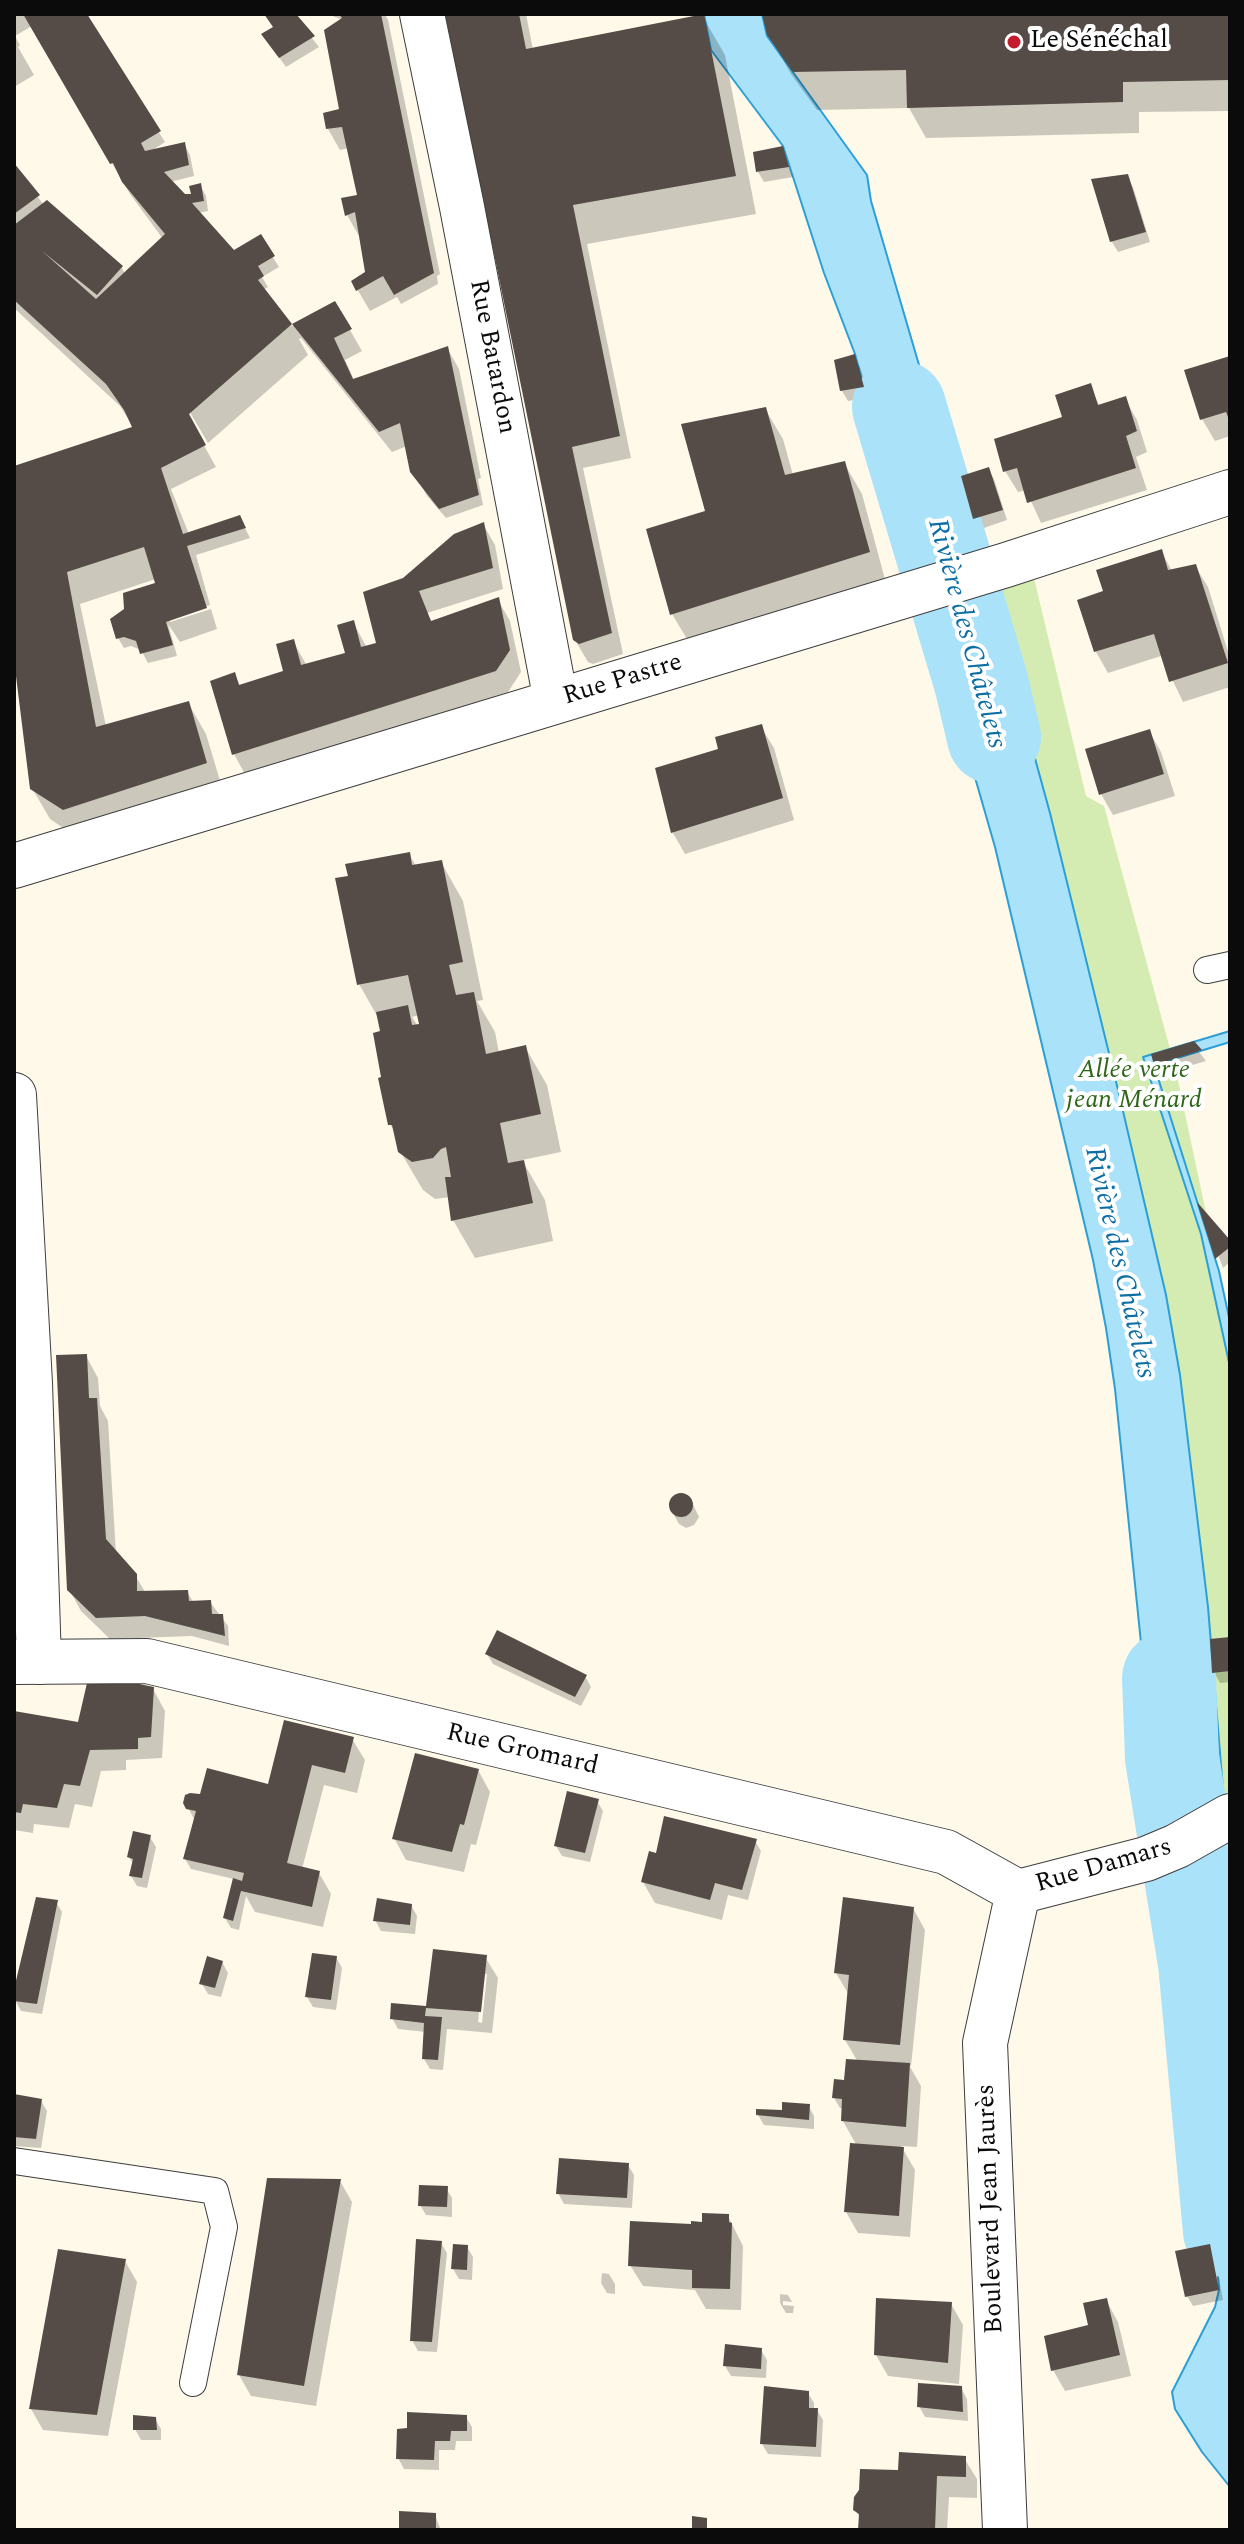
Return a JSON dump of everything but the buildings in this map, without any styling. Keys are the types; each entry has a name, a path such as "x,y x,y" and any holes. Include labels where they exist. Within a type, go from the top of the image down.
{"street":[{"name":"Rue Batardon","path":"422,14 556,701"},
{"name":"Rue Pastre","path":"14,866 909,595 1230,492"},
{"path":"14,1095 30,1383 26,1662"},
{"name":"Rue Gromard","path":"26,1662 147,1661 162,1664 946,1852 1018,1892"},
{"name":"Rue Damars","path":"1018,1892 1146,1859 1225,1820"},
{"name":"Boulevard Jean Jaurès","path":"1005,2530 985,2043 1018,1892"}],"lane":[{"path":"14,2161 215,2191 224,2227 193,2383"}],"green space":[{"name":"Allée verte jean Ménard","path":"1034,578 1086,796 1104,806 1176,1071 1230,1326 1230,1794 1194,1820 1175,1469 1169,1422 969,599"}],"water":[{"path":"704,14 762,14 767,36 867,175 871,201 965,522 905,541 855,354 824,273 783,146 711,50"},
{"path":"992,602 1050,813 1119,1094 1166,1295 1180,1375 1208,1607 1223,1789 1159,1819 1115,1389 1106,1328 1093,1260 995,847 930,621"},
{"path":"1230,1031 1230,1042 1154,1065 1219,1271 1230,1322 1230,1367 1201,1234 1143,1057"},
{"path":"1230,1896 1230,2487 1202,2452 1175,2409 1172,2392 1215,2307 1219,2290 1215,2233 1168,1902"}],"waterway":[{"name":"Rivière des Châtelets","path":"899,407 981,682 994,737"},
{"name":"Rivière des Châtelets","path":"1169,1678 1172,1758 1205,1963 1230,2231"}],"place":[{"name":"Le Sénéchal","path":"1014,42"}]}
